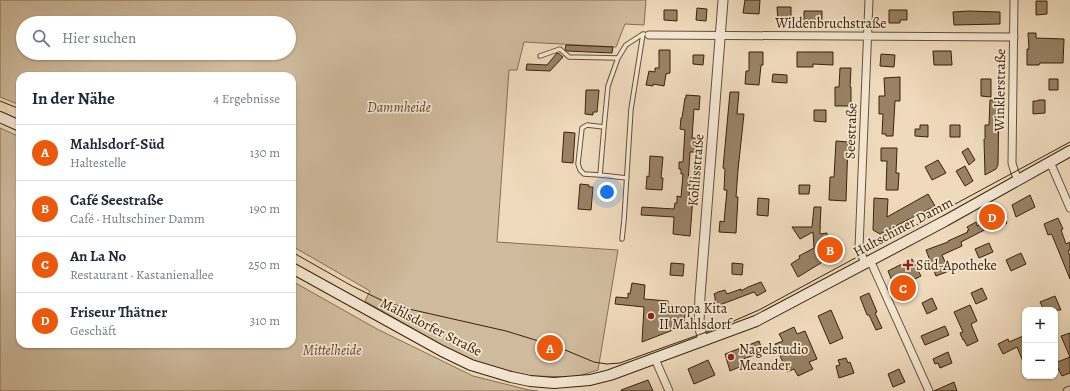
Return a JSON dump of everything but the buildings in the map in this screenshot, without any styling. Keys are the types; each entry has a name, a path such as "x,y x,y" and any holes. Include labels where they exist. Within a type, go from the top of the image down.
{"main road":[{"path":"0,117 16,124"},
{"name":"Hultschiner Damm","path":"590,380 610,375 756,321 1070,151"},
{"name":"Mahlsdorfer Straße","path":"296,270 442,351 471,365 530,381 554,383 590,380"}],"street":[{"name":"Kohlisstraße","path":"703,341 699,324 700,296 723,0"},
{"name":"Seestraße","path":"869,0 859,248 868,261 929,391"},
{"name":"Winklerstraße","path":"1014,0 1012,163 1018,180"},
{"name":"Wildenbruchstraße","path":"646,35 1014,37"},
{"path":"1050,162 1070,208"},
{"path":"655,359 668,391"}],"lane":[{"path":"600,175 608,86 618,58 626,45 646,35"},
{"path":"622,239 631,109 646,35"},
{"path":"540,56 560,49 569,57 618,58"},
{"path":"604,127 587,125 582,128 578,164 580,170 584,174 627,178"}],"green space":[{"name":"Dammheide","path":"0,0 646,0 644,25 625,24 616,47 524,42 517,70 509,70 497,242 618,250 598,370 575,377 530,376 482,364 457,354 365,301 370,291 296,248 296,72 16,72 16,103 0,97"},
{"name":"Mittelheide","path":"0,128 16,135 16,348 296,348 296,283 377,329 473,376 538,391 0,391"}],"tram line":[{"path":"0,101 16,107"},
{"path":"296,254 352,286 383,301 409,309 506,331 558,347 594,362 607,364 620,363 715,329 759,310 1070,142"}],"place":[{"name":"Friseur Thätner","path":"992,217"},
{"name":"Café Seestraße","path":"830,250"},
{"name":"Süd-Apotheke","path":"908,265"},
{"name":"An La No","path":"903,288"},
{"name":"Europa Kita II Mahlsdorf","path":"651,316"},
{"name":"Mahlsdorf-Süd","path":"550,348"},
{"name":"Nagelstudio Meander","path":"731,357"}]}
